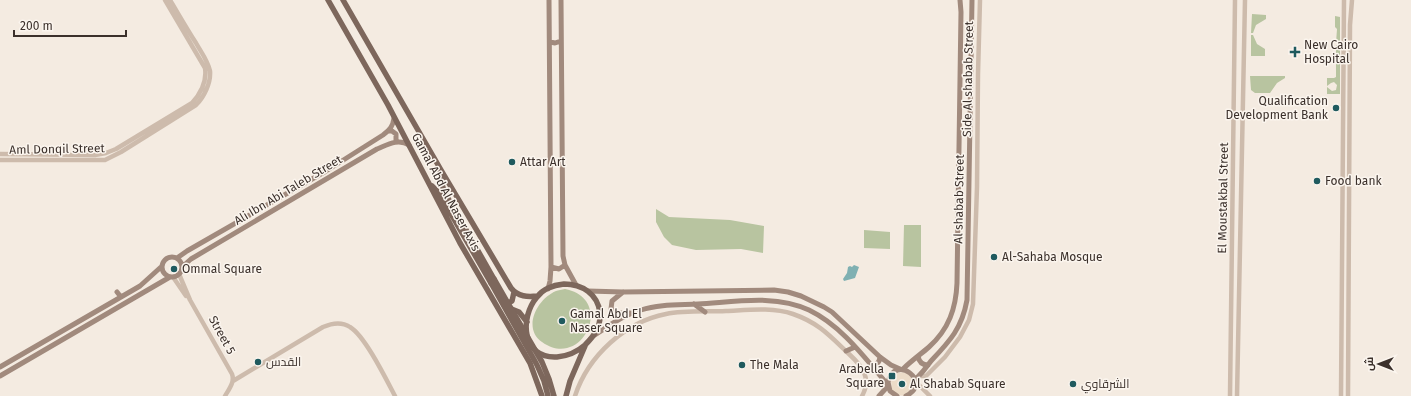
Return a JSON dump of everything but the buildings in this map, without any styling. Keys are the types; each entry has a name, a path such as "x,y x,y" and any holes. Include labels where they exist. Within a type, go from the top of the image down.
{"main road":[{"name":"Gamal Abd Al Naser Axis","path":"328,0 409,145 460,243 533,370 542,396"},
{"name":"Gamal Abd Al Naser Axis","path":"343,0 440,170 514,292"},
{"path":"548,288 551,267 550,0"},
{"path":"561,0 563,248 565,265 576,285"},
{"name":"Al shabab Street","path":"888,385 889,378 892,373 902,369 930,346 946,326 955,306 957,283 960,0"},
{"name":"Al shabab Street","path":"915,381 948,344 957,331 966,308 968,283 972,0"},
{"path":"550,42 561,42"},
{"path":"550,58 561,56"},
{"path":"394,118 389,131 396,134 396,141 409,145"},
{"name":"Ali Ibn Abi Taleb Street","path":"177,258 217,230 280,194 305,182 389,131"},
{"name":"Ali Ibn Abi Taleb Street","path":"182,267 191,258 377,149 396,141"},
{"path":"440,170 441,182 445,193 542,362 554,396"},
{"path":"302,177 305,182"},
{"path":"428,183 437,190 441,196 541,373 548,396"},
{"path":"187,251 191,258"},
{"path":"0,376 179,274 182,267 180,260 170,257 165,259 162,263 162,268 164,274 172,277"},
{"path":"551,267 559,268 565,265"},
{"path":"0,367 49,336 144,283 162,268"},
{"path":"957,283 968,283"},
{"path":"593,337 599,325 600,312 596,301 588,291 576,285 564,284 548,288 537,296 529,310 526,335 528,341 534,349 543,355 560,356 573,353 593,337 622,318 632,313 652,307 759,301 785,302 809,310 827,321 855,347 888,385 890,391 897,396"},
{"path":"588,291 623,292 759,290 788,292 824,307 832,312 880,357 891,365 911,373 915,381 913,391 906,396"},
{"path":"117,292 121,297"},
{"path":"496,304 501,306 508,304 513,299 514,292 526,296 537,296"},
{"path":"623,292 612,301 611,309 618,313 632,313"},
{"path":"496,304 515,310 522,315 527,322"},
{"path":"694,304 705,312"},
{"path":"566,396 570,381 585,344"},
{"path":"846,351 855,347"},
{"path":"533,370 535,358 534,349"},
{"path":"918,356 922,364 928,365"},
{"path":"871,366 879,363 880,357"},
{"path":"879,396 888,385"}],"street":[{"name":"Aml Donqil Street","path":"0,154 99,155 116,149 192,103 200,92 204,83 206,76 204,68 165,0"},
{"name":"Aml Donqil Street","path":"0,160 105,160 121,152 196,105 202,97 210,79 210,69 170,0"},
{"name":"Side Al shabab Street","path":"920,376 926,376 955,345 968,323 973,304 977,202 980,0"},
{"name":"El Moustakbal Street","path":"1230,396 1235,0"},
{"name":"El Moustakbal Street","path":"1237,396 1245,0"},
{"path":"1341,396 1344,0"},
{"path":"1348,396 1350,19 1352,0"},
{"name":"Street 5","path":"179,274 190,300 232,374 233,381"},
{"name":"Street 5","path":"172,277 190,300"},
{"path":"575,396 584,376 596,358 613,340 641,323 666,314 758,310 780,311 792,314 810,322 826,332 862,367 866,382 865,391 862,396"},
{"path":"225,396 233,381 332,323 338,323 355,330 395,396"},
{"path":"915,381 930,396"}],"green space":[{"path":"1252,14 1266,15 1266,19 1256,25 1253,33 1251,33"},
{"path":"1335,16 1340,17 1340,43 1336,43 1337,29 1335,27"},
{"path":"1251,35 1253,35 1257,44 1265,49 1265,56 1251,56"},
{"path":"1336,45 1340,45 1340,94 1327,94 1327,87 1332,91 1336,90 1337,85 1334,82 1327,86 1327,78 1336,77"},
{"path":"1250,76 1285,76 1285,78 1277,83 1270,93 1255,93 1251,90"},
{"path":"656,209 669,217 730,220 764,226 763,253 741,249 696,250 672,245 664,237 656,222"},
{"path":"904,225 921,225 921,267 903,266"},
{"path":"864,230 890,232 890,249 864,248"},
{"path":"565,289 580,295 589,306 591,318 588,330 580,341 570,347 557,348 542,342 536,336 533,329 534,314 543,300 549,295 556,291"}],"shaded area":[{"name":"Al Shabab Square","path":"907,372 913,378 912,388 907,396 898,395 892,390 891,380 897,373"}],"water":[{"path":"854,265 859,267 855,278 844,281 843,279 847,273 848,267 852,267"}],"place":[{"name":"New Cairo Hospital","path":"1295,52"},
{"name":"Qualification Development Bank","path":"1336,108"},
{"name":"Attar Art","path":"512,162"},
{"name":"Food bank","path":"1317,181"},
{"name":"Al-Sahaba Mosque","path":"994,257"},
{"name":"Ommal Square","path":"174,269"},
{"name":"Gamal Abd El Naser Square","path":"562,321"},
{"name":"القدس","path":"258,362"},
{"name":"The Mala","path":"742,365"},
{"name":"Arabella Square","path":"892,376"},
{"name":"Al Shabab Square","path":"902,384"},
{"name":"الشرقاوي","path":"1073,384"}]}
